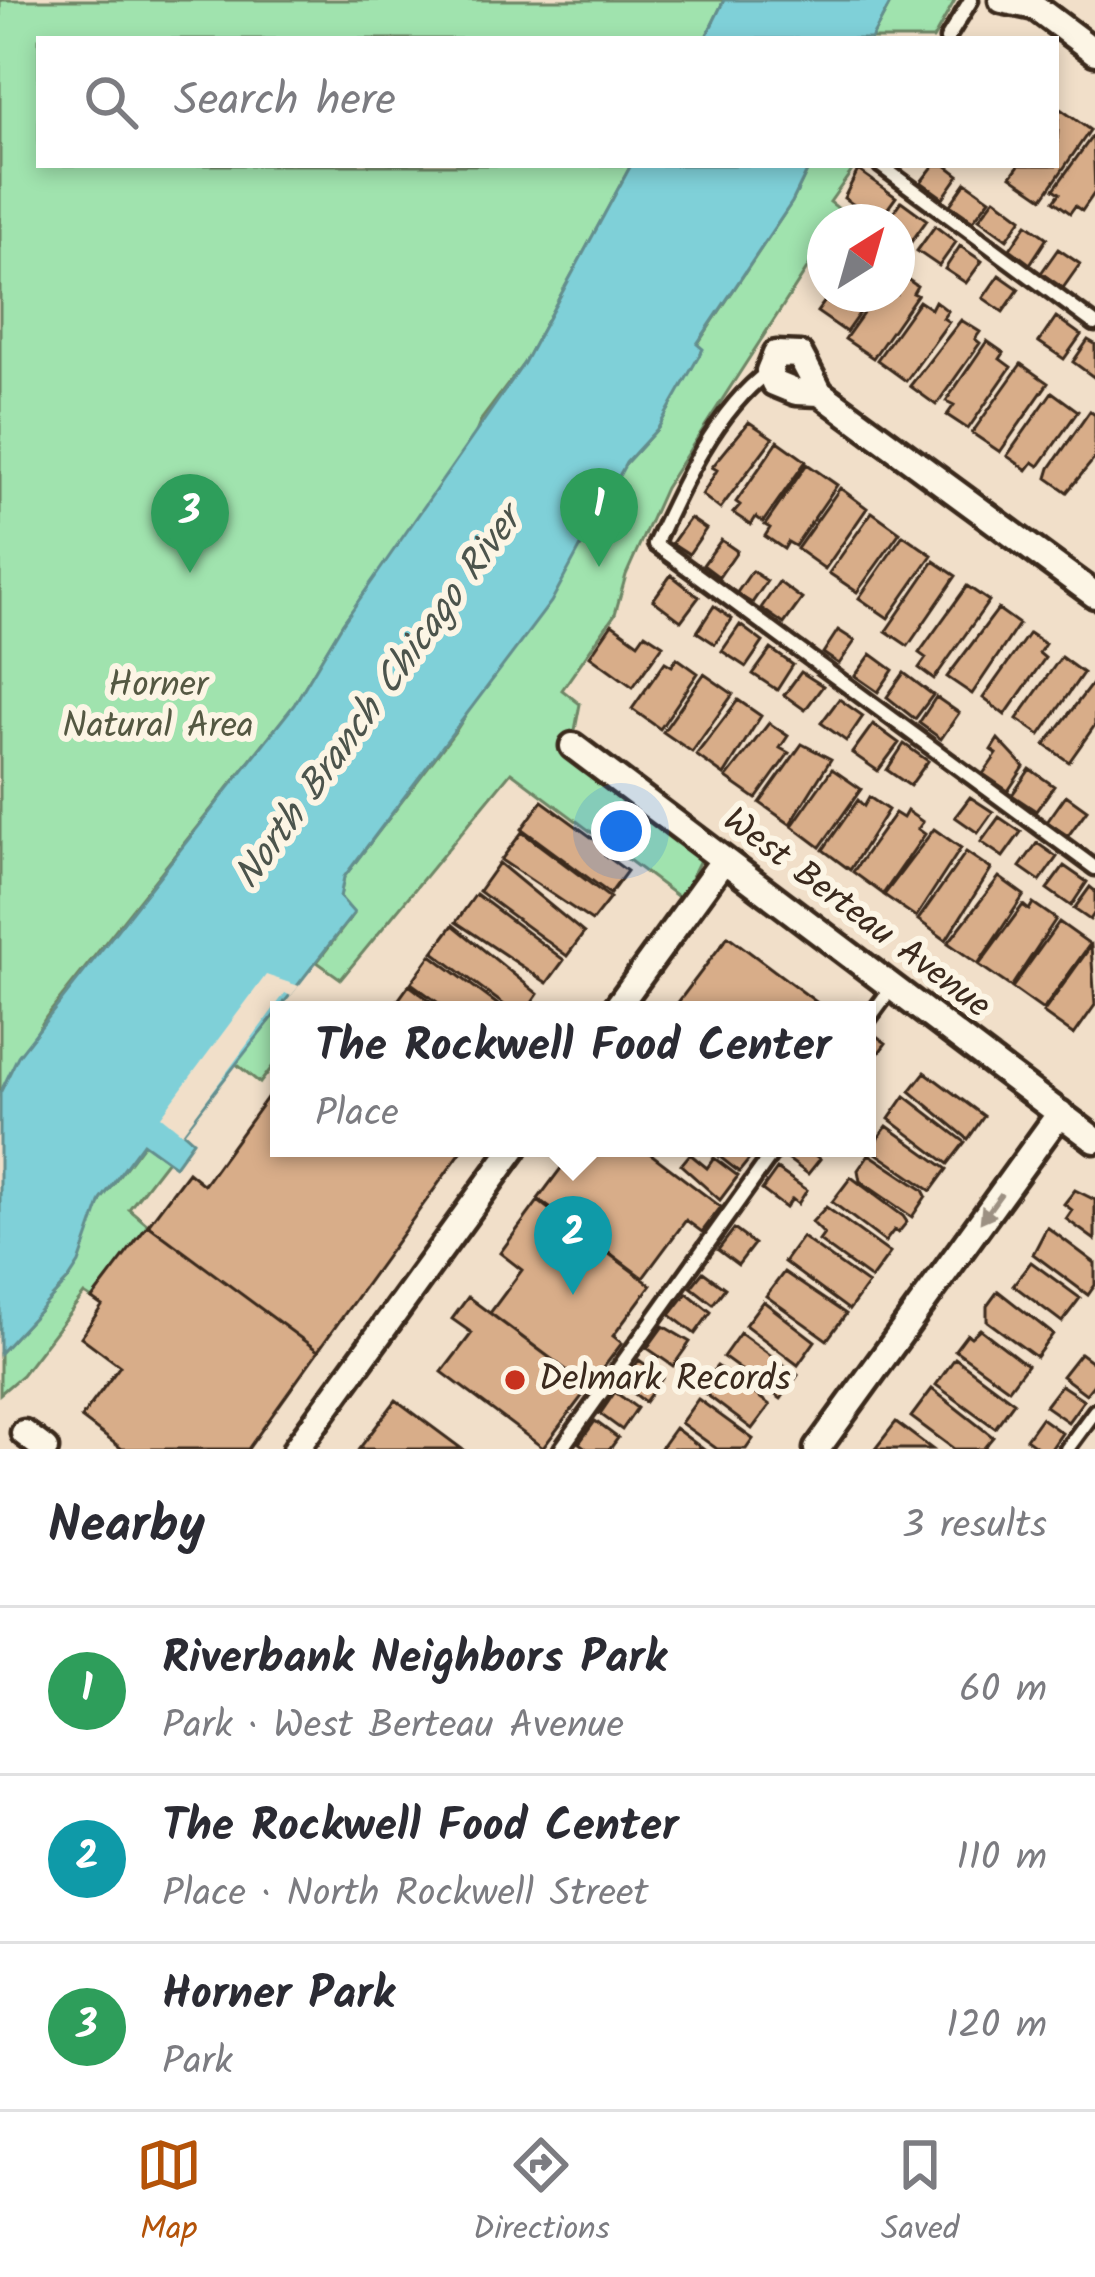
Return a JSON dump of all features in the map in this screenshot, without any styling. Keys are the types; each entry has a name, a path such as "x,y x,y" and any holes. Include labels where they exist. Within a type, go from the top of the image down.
{"street":[{"path":"1002,0 1034,4 1095,52"},
{"path":"820,393 785,390 769,371 776,354 800,355 820,393 1095,595"},
{"name":"West Berteau Avenue","path":"573,746 1095,1140"},
{"path":"622,1001 723,861"},
{"path":"818,1449 1060,1113"},
{"path":"296,1449 507,1157"},
{"path":"24,1433 45,1449"}],"lane":[{"path":"949,36 971,0"},
{"path":"884,168 1095,324"},
{"path":"769,371 737,404 679,492 655,544 1095,868"},
{"path":"876,1009 892,987"},
{"path":"561,1449 770,1157"},
{"path":"1067,1449 1095,1411"}],"green space":[{"name":"Horner Natural Area","path":"0,0 724,0 706,36 36,36 36,168 629,168 524,363 481,420 470,448 343,623 294,705 46,1017 0,1093"},
{"path":"892,0 955,0 935,36 873,36"},
{"path":"809,168 854,168 833,204 807,204 807,269 665,488 626,575 615,614 562,690 580,704 575,730 560,751 701,858 681,899 511,772 341,979 317,962 354,914 340,897 344,877 457,729 626,463 658,428 702,349 697,345 792,202"},
{"path":"270,1021 270,1070 260,1083 235,1063"},
{"path":"144,1143 167,1160 129,1209 148,1225 92,1299 84,1294 22,1375 0,1394 0,1353 68,1280 101,1200"}],"water":[{"path":"724,0 892,0 873,36 706,36"},
{"name":"North Branch Chicago River","path":"629,168 809,168 792,202 697,344 703,349 658,428 626,463 551,602 344,877 340,897 354,913 285,1001 270,1001 270,1021 183,1132 193,1141 175,1166 143,1143 101,1200 79,1263 68,1280 0,1353 0,1093 18,1056 294,705 343,623 524,363"}],"pier":[{"path":"266,975 299,986 291,996 285,993 279,1001 270,1001 270,1013 182,1133 161,1116"}],"building":[{"path":"1059,108 1090,130 1043,198 1011,176 1017,168 1059,168"},
{"path":"1093,135 1095,192 1082,211 1075,206 1070,213 1054,201 1060,193 1054,189"},
{"path":"932,168 950,168 959,175 943,198 921,182"},
{"path":"858,170 896,197 891,204 852,204 844,198"},
{"path":"966,182 990,199 973,221 950,205"},
{"path":"995,198 1022,218 1007,239 979,219"},
{"path":"915,211 927,220 915,237"},
{"path":"1027,224 1047,238 1030,264 1010,249"},
{"path":"935,226 956,242 939,266 917,251"},
{"path":"960,246 982,261 966,283 945,269"},
{"path":"1058,249 1080,264 1063,288 1041,273"},
{"path":"999,275 1019,289 1003,312 983,298"},
{"path":"919,301 931,309 935,301 948,311 943,318 949,322 906,381 877,360"},
{"path":"817,312 860,312 846,332"},
{"path":"864,312 905,312 873,358 845,339"},
{"path":"1056,317 1081,335 1064,359 1039,342"},
{"path":"961,320 980,332 975,339 980,343 936,405 910,386"},
{"path":"1088,340 1095,344 1095,378 1073,362"},
{"path":"987,341 1004,353 1000,359 1011,367 968,429 947,415 954,405 946,401"},
{"path":"1021,364 1048,383 1000,452 972,433"},
{"path":"1052,392 1078,411 1039,466 1033,462 1027,470 1007,456"},
{"path":"1090,411 1095,415 1095,458 1067,492 1047,478"},
{"path":"749,422 773,438 720,509 702,495 717,470 712,467"},
{"path":"778,441 806,461 763,522 756,517 751,525 733,513 740,505 736,502"},
{"path":"807,464 837,485 795,546 788,542 784,549 765,536 770,528 765,525"},
{"path":"840,488 867,508 825,569 797,549"},
{"path":"872,512 900,532 857,592 829,573"},
{"path":"690,518 706,529 689,554 672,543"},
{"path":"903,535 932,555 888,618 859,598"},
{"path":"721,540 737,551 719,577 703,565"},
{"path":"934,561 956,576 908,646 886,631"},
{"path":"752,571 767,581 752,603 736,594"},
{"path":"671,575 699,597 681,621 653,600"},
{"path":"779,582 802,599 784,624 761,608"},
{"path":"967,586 989,601 934,679 919,668 926,658 919,653"},
{"path":"714,606 732,619 715,644 697,632"},
{"path":"998,609 1019,624 972,694 947,677"},
{"path":"612,624 638,643 645,633 663,645 633,687 590,656"},
{"path":"740,625 763,642 746,667 722,651"},
{"path":"838,630 855,641 839,664 823,653"},
{"path":"1029,633 1045,644 1039,653 1045,658 1005,715 983,698"},
{"path":"771,649 793,665 777,690 753,674"},
{"path":"871,654 893,670 878,692 855,676"},
{"path":"1061,657 1083,673 1040,735 1017,719"},
{"path":"677,658 698,673 660,729 632,709 665,662 672,666"},
{"path":"801,672 823,686 805,710 784,695"},
{"path":"904,673 933,695 915,719 887,697"},
{"path":"704,674 733,694 692,752 663,732"},
{"path":"1094,681 1095,725 1069,762 1045,745"},
{"path":"936,697 959,713 941,739 919,723"},
{"path":"839,699 863,716 846,741 821,723"},
{"path":"738,700 761,716 724,775 696,755"},
{"path":"769,723 788,736 780,748 789,753 756,799 726,778"},
{"path":"873,724 899,743 878,771 852,753"},
{"path":"998,739 1024,767 1008,791 983,774 997,754 991,750"},
{"path":"802,744 831,759 790,824 760,803"},
{"path":"904,744 928,761 910,786 887,770"},
{"path":"832,769 861,789 820,847 792,826"},
{"path":"1030,769 1054,786 1036,811 1012,795"},
{"path":"1066,795 1087,810 1068,836 1047,822"},
{"path":"869,797 888,810 850,870 823,850 858,800 864,806"},
{"path":"970,797 993,812 978,833 955,817"},
{"path":"542,801 609,850 605,855 627,871 610,894 522,829"},
{"path":"907,811 923,822 918,829 925,834 883,894 853,872 895,813 903,818"},
{"path":"999,817 1021,832 1003,857 981,842"},
{"path":"934,829 961,848 916,917 884,895"},
{"path":"522,832 610,898 592,921 501,860"},
{"path":"1037,843 1057,857 1040,881 1020,867"},
{"path":"966,852 991,869 946,940 918,920"},
{"path":"499,863 584,933 567,956 479,891"},
{"path":"1064,866 1087,882 1071,906 1047,889"},
{"path":"999,877 1024,895 978,964 948,943"},
{"path":"1090,887 1095,891 1095,912 1090,920 1074,909"},
{"path":"476,894 564,960 547,983 456,922"},
{"path":"1033,903 1056,919 1011,987 979,965 1023,905 1029,910"},
{"path":"1059,922 1090,944 1043,1010 1012,988"},
{"path":"453,925 538,994 533,1001 499,1001 433,952"},
{"path":"728,936 815,1001 679,1001"},
{"path":"1091,946 1095,1005 1074,1035 1043,1013"},
{"path":"431,955 493,1001 436,1001 411,983"},
{"path":"409,985 430,1001 397,1001"},
{"path":"876,1036 886,1043 876,1057"},
{"path":"925,1072 984,1116 968,1139 910,1091"},
{"path":"270,1093 270,1157 458,1157 318,1351 148,1225 188,1172 204,1185"},
{"path":"905,1096 965,1142 948,1164 889,1119"},
{"path":"887,1126 947,1169 931,1191 876,1153 876,1141"},
{"path":"569,1157 655,1157 721,1207 702,1232 686,1220 643,1278 538,1199"},
{"path":"694,1157 707,1168 714,1158 738,1176 720,1200 681,1165"},
{"path":"720,1157 751,1157 739,1172"},
{"path":"785,1157 817,1157 808,1174"},
{"path":"867,1157 874,1157 926,1196 912,1217 860,1181 858,1170"},
{"path":"777,1169 807,1190 798,1204 792,1199 786,1208 762,1190"},
{"path":"851,1177 907,1222 885,1242 832,1202"},
{"path":"1075,1190 1095,1200 1095,1240 1066,1219 1072,1210 1064,1204"},
{"path":"538,1201 651,1285 613,1336 622,1343 589,1387 490,1313 522,1270 500,1253"},
{"path":"826,1207 890,1253 871,1279 819,1241 824,1234 812,1222"},
{"path":"148,1225 318,1351 248,1449 122,1449 81,1418 120,1366 81,1337 102,1306 92,1299"},
{"path":"1047,1227 1095,1263 1095,1285 1088,1295 1033,1254"},
{"path":"734,1229 754,1244 738,1265 718,1250"},
{"path":"802,1237 868,1284 849,1310 784,1262"},
{"path":"1031,1262 1080,1298 1062,1322 1013,1285"},
{"path":"703,1272 725,1288 713,1304 691,1287"},
{"path":"784,1272 846,1314 827,1340 766,1296"},
{"path":"998,1291 1053,1334 1036,1357 987,1321 987,1306"},
{"path":"687,1293 711,1312 695,1334 670,1315"},
{"name":"Delmark Records","path":"468,1297 589,1387 543,1448 442,1372 472,1333 452,1319"},
{"path":"763,1301 815,1341 798,1365 745,1325"},
{"path":"663,1326 690,1342 673,1366 647,1348"},
{"path":"980,1329 1027,1365 1009,1389 955,1350 967,1334 971,1337"},
{"path":"740,1333 798,1375 781,1399 723,1357"},
{"path":"1080,1353 1095,1364 1095,1383 1086,1394 1062,1376"},
{"path":"955,1358 1014,1402 995,1428 936,1385"},
{"path":"639,1360 663,1377 645,1402 622,1384"},
{"path":"717,1366 770,1405 752,1429 699,1389"},
{"path":"1061,1385 1084,1400 1068,1422 1045,1406"},
{"path":"932,1389 993,1437 983,1449 954,1449 911,1417"},
{"path":"615,1392 637,1408 622,1430 600,1414"},
{"path":"698,1399 753,1439 746,1449 717,1449 681,1423"},
{"path":"396,1400 462,1449 359,1449"},
{"path":"1041,1418 1062,1433 1051,1449 1040,1449 1026,1439"},
{"path":"595,1421 618,1438 610,1449 587,1449 579,1443"},
{"path":"896,1422 932,1449 875,1449"},
{"path":"675,1428 703,1449 660,1449"}],"place":[{"name":"Riverbank Neighbors Park","path":"599,567"},
{"name":"Horner Park","path":"190,573"},
{"name":"The Rockwell Food Center","path":"573,1295"},
{"name":"Delmark Records","path":"515,1380"}]}
